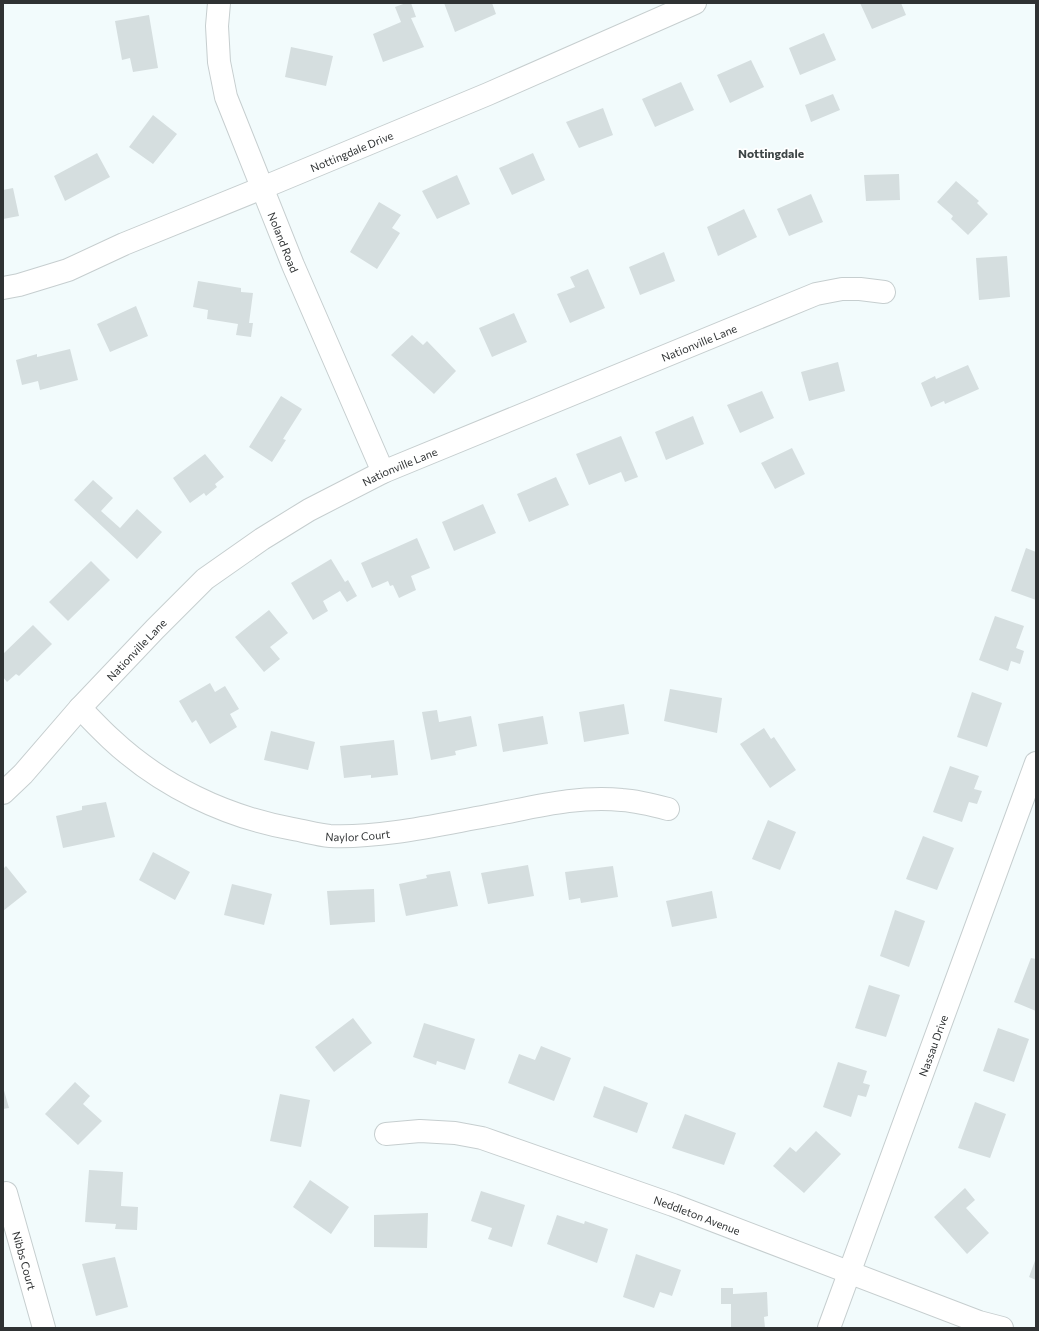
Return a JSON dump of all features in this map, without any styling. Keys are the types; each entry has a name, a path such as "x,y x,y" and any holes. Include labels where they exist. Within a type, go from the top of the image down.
{"street":[{"name":"Noland Road","path":"220,3 217,26 219,62 226,97 293,265 383,472"},
{"name":"Nottingdale Drive","path":"3,288 19,285 68,270 124,244 488,94 696,3"},
{"name":"Nationville Lane","path":"3,793 155,628 205,579 262,539 309,510 383,472 816,294 842,289 860,289 884,292"},
{"name":"Naylor Court","path":"80,708 112,740 146,768 184,792 234,814 268,825 330,836 377,834 426,827 567,801 594,799 622,800 668,809"},
{"name":"Nassau Drive","path":"829,1328 1036,763"},
{"name":"Neddleton Avenue","path":"386,1134 420,1131 455,1133 482,1138 672,1205 979,1322 1002,1328"},
{"name":"Nibbs Court","path":"6,1193 44,1328"}],"building":[{"path":"406,3 411,3 416,17 411,18 424,47 383,62 373,34 401,22 395,7"},
{"path":"444,3 492,3 496,14 455,32"},
{"path":"860,3 901,3 906,15 872,29"},
{"path":"149,15 158,68 133,72 130,58 122,60 115,21"},
{"path":"824,33 836,60 800,75 789,48"},
{"path":"291,47 333,56 326,86 285,77"},
{"path":"751,60 764,87 730,103 717,75"},
{"path":"681,82 694,110 655,127 642,99"},
{"path":"833,94 840,110 811,122 805,105"},
{"path":"603,108 613,135 579,148 566,122"},
{"path":"153,115 177,134 153,164 129,147"},
{"path":"97,153 110,177 65,201 54,176"},
{"path":"533,153 545,180 512,195 499,168"},
{"path":"899,174 900,200 866,201 864,175"},
{"path":"457,175 470,204 437,219 422,191"},
{"path":"956,181 979,201 977,203 988,214 968,235 951,219 953,216 937,202"},
{"path":"13,188 19,216 3,219 3,190"},
{"path":"811,194 823,222 789,236 777,209"},
{"path":"379,202 401,215 392,228 400,233 377,269 350,252"},
{"path":"744,209 757,237 718,256 707,227"},
{"path":"664,252 675,281 640,295 629,267"},
{"path":"1007,256 1010,297 979,300 976,258"},
{"path":"588,269 605,308 570,323 557,294 575,287 570,277"},
{"path":"198,281 241,288 241,292 253,293 249,323 253,323 251,337 236,335 238,324 207,319 208,310 193,307"},
{"path":"136,306 148,336 110,352 97,324"},
{"path":"514,313 527,342 492,357 479,328"},
{"path":"412,335 423,345 427,341 456,371 434,394 391,355"},
{"path":"70,349 78,380 40,390 38,381 22,385 16,360 37,354 37,357"},
{"path":"838,362 845,391 809,401 801,372"},
{"path":"968,365 979,389 945,404 944,401 931,407 921,383 935,376 936,379"},
{"path":"762,391 774,418 740,433 727,405"},
{"path":"281,396 302,409 283,439 286,440 272,462 249,447"},
{"path":"693,416 704,444 666,460 655,432"},
{"path":"621,436 638,477 625,482 621,472 589,485 576,454"},
{"path":"792,448 805,474 775,489 761,463"},
{"path":"205,454 224,477 215,484 217,487 206,496 204,493 190,503 173,478"},
{"path":"556,477 569,505 529,522 517,494"},
{"path":"93,480 113,498 101,511 120,528 137,509 162,532 137,559 74,500"},
{"path":"483,504 496,533 454,551 442,522"},
{"path":"417,538 430,568 411,576 416,590 399,598 393,585 390,586 388,581 372,588 361,563"},
{"path":"1026,548 1036,552 1036,600 1011,591"},
{"path":"331,559 345,582 348,580 357,596 347,602 340,591 323,601 328,611 313,620 291,583"},
{"path":"91,561 110,580 68,621 49,602"},
{"path":"269,610 288,633 270,647 280,659 264,672 235,637"},
{"path":"995,616 1024,626 1016,648 1024,651 1020,664 1011,661 1008,671 979,660"},
{"path":"33,625 52,644 19,676 16,674 7,682 3,677 3,654"},
{"path":"210,683 215,692 225,686 239,709 230,714 237,727 210,744 196,720 192,723 179,701"},
{"path":"670,689 722,698 717,733 664,721"},
{"path":"972,692 1002,703 987,747 957,737"},
{"path":"624,704 629,734 584,742 579,712"},
{"path":"437,710 439,722 471,716 477,746 455,751 456,755 431,760 422,712"},
{"path":"543,716 548,744 503,752 498,724"},
{"path":"764,728 771,739 774,737 796,770 770,788 740,744"},
{"path":"271,731 315,742 308,770 264,760"},
{"path":"394,740 398,775 371,778 371,775 344,778 340,746"},
{"path":"950,766 979,776 974,789 982,791 977,804 969,802 962,822 933,812"},
{"path":"106,802 115,837 63,848 56,816 82,810 82,806"},
{"path":"768,820 796,832 780,870 752,859"},
{"path":"923,836 954,848 937,890 906,879"},
{"path":"153,852 190,872 175,900 139,880"},
{"path":"528,865 534,896 488,904 481,873"},
{"path":"6,866 27,892 3,911 3,869"},
{"path":"613,866 618,897 581,903 580,898 569,900 565,872"},
{"path":"450,871 458,906 406,916 399,884 427,878 426,875"},
{"path":"232,884 272,894 264,925 224,915"},
{"path":"374,889 375,922 330,925 327,891"},
{"path":"712,891 717,918 672,927 666,901"},
{"path":"895,910 925,921 909,967 880,956"},
{"path":"1031,958 1036,959 1036,1011 1014,1002"},
{"path":"869,985 900,995 886,1037 855,1028"},
{"path":"353,1018 372,1043 334,1072 315,1047"},
{"path":"424,1023 475,1039 465,1070 437,1061 436,1065 413,1057"},
{"path":"998,1028 1029,1039 1014,1082 983,1071"},
{"path":"541,1046 571,1058 554,1101 508,1083 519,1054 535,1060"},
{"path":"838,1062 867,1071 863,1083 870,1085 866,1097 858,1095 851,1117 823,1107"},
{"path":"75,1082 90,1096 83,1104 102,1121 78,1145 45,1114"},
{"path":"604,1086 648,1103 637,1133 593,1117"},
{"path":"3,1087 9,1108 3,1109"},
{"path":"280,1094 310,1100 301,1147 270,1141"},
{"path":"975,1102 1006,1114 990,1158 958,1148"},
{"path":"685,1114 736,1133 724,1165 672,1148"},
{"path":"816,1131 841,1154 804,1193 773,1166 790,1147 796,1152"},
{"path":"89,1170 123,1172 121,1206 138,1207 137,1230 115,1229 116,1224 85,1222"},
{"path":"310,1180 349,1207 331,1234 293,1207"},
{"path":"965,1188 975,1200 966,1208 989,1233 967,1254 934,1217"},
{"path":"481,1191 525,1205 512,1247 488,1239 492,1228 471,1221"},
{"path":"428,1213 427,1248 374,1247 374,1215"},
{"path":"557,1215 584,1224 585,1221 608,1229 597,1263 547,1244"},
{"path":"636,1254 681,1270 672,1296 660,1292 654,1308 623,1297"},
{"path":"115,1257 128,1307 96,1316 82,1264"},
{"path":"1036,1258 1036,1280 1029,1277"},
{"path":"721,1288 733,1288 733,1294 767,1292 768,1316 764,1317 765,1328 731,1328 731,1304 721,1304"}],"district":[{"name":"Nottingdale","path":"771,153"}]}
